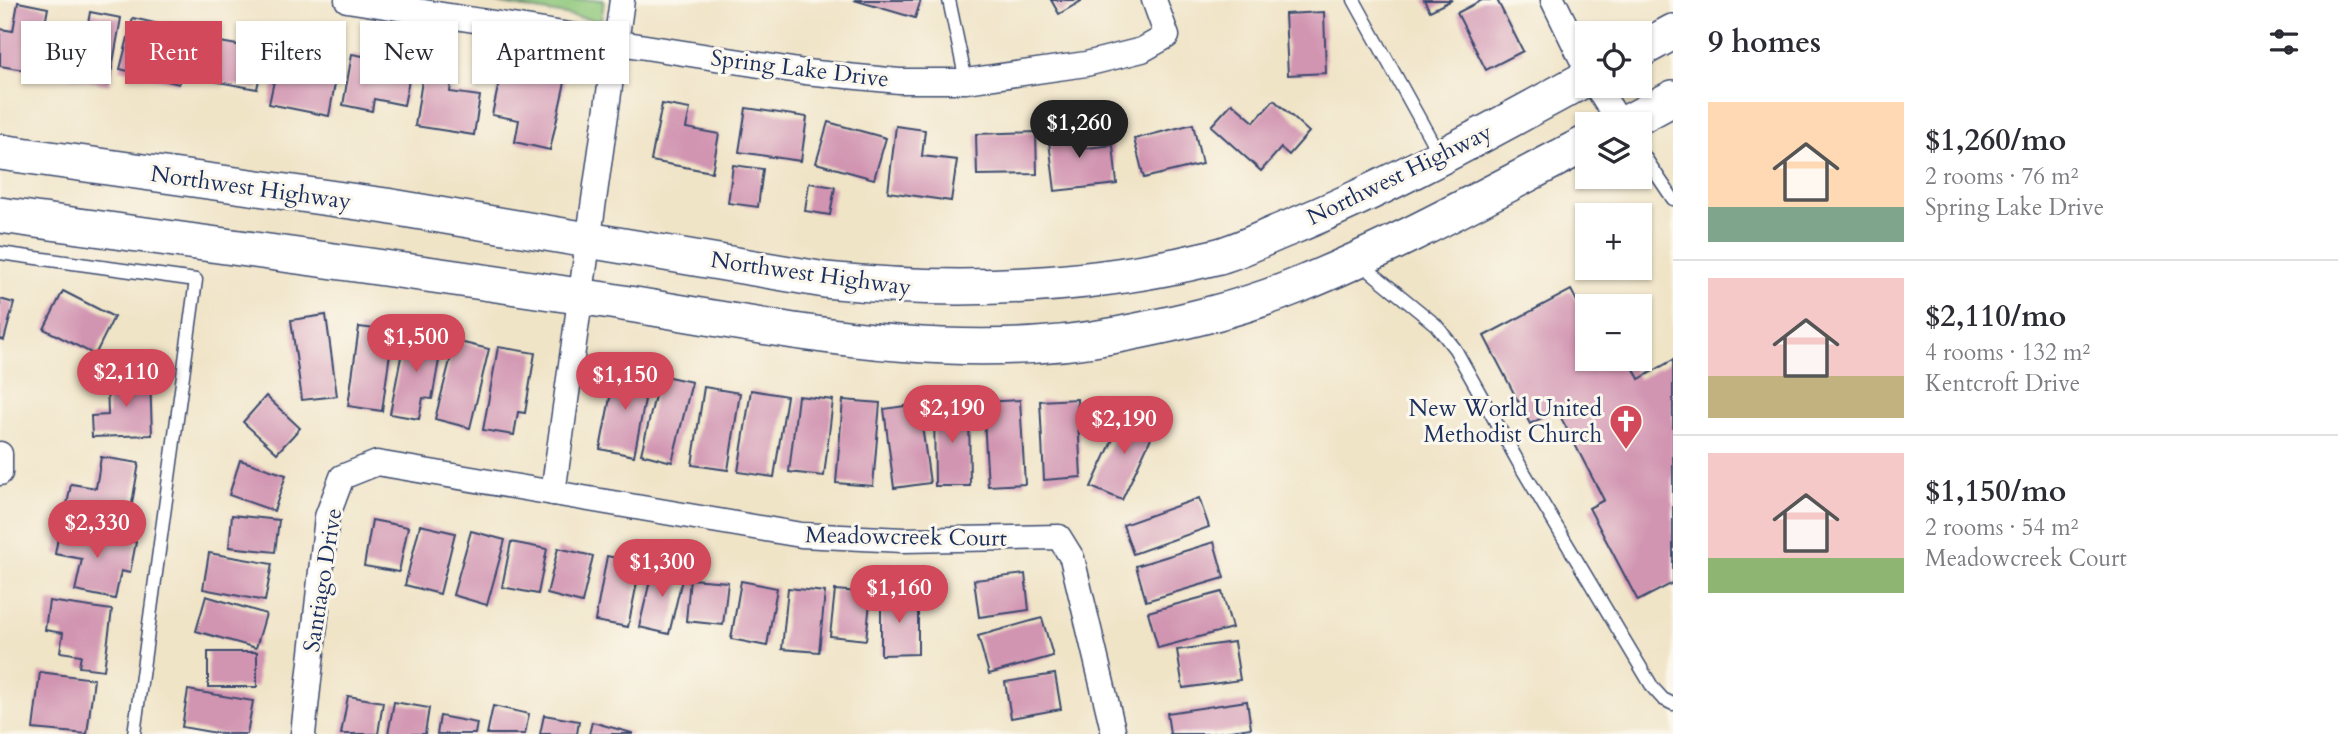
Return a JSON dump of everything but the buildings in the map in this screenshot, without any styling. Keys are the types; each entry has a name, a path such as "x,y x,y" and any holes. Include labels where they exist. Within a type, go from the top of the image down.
{"main road":[{"path":"1652,43 1673,32"},
{"name":"Northwest Highway","path":"0,152 386,206 825,280 898,287 1015,288 1105,277 1216,257 1354,201 1575,84"},
{"path":"1646,112 1673,98"},
{"path":"0,215 580,296 838,336 905,343 1024,345 1113,336 1223,311 1296,286 1357,260 1575,150"}],"street":[{"name":"Spring Lake Drive","path":"346,0 484,21"},
{"path":"619,21 622,0"},
{"name":"Spring Lake Drive","path":"629,43 805,72 899,81 966,81 1086,64 1142,50 1167,36 1154,0"},
{"path":"1552,0 1575,45"},
{"path":"553,493 610,84"},
{"name":"Santiago Drive","path":"303,734 327,517 342,477 377,463 553,493"},
{"name":"Meadowcreek Court","path":"553,493 801,535 903,540 1059,537 1072,558 1114,734"}],"lane":[{"path":"949,0 966,81"},
{"path":"1354,0 1441,157"},
{"path":"1652,168 1673,199"},
{"path":"0,253 196,280 134,734"},
{"path":"1357,260 1436,325 1455,349 1521,467 1653,688 1663,699 1673,704"}],"green space":[{"path":"479,0 604,0 601,21"}],"place":[{"name":"New World United Methodist Church","path":"1626,451"}]}
